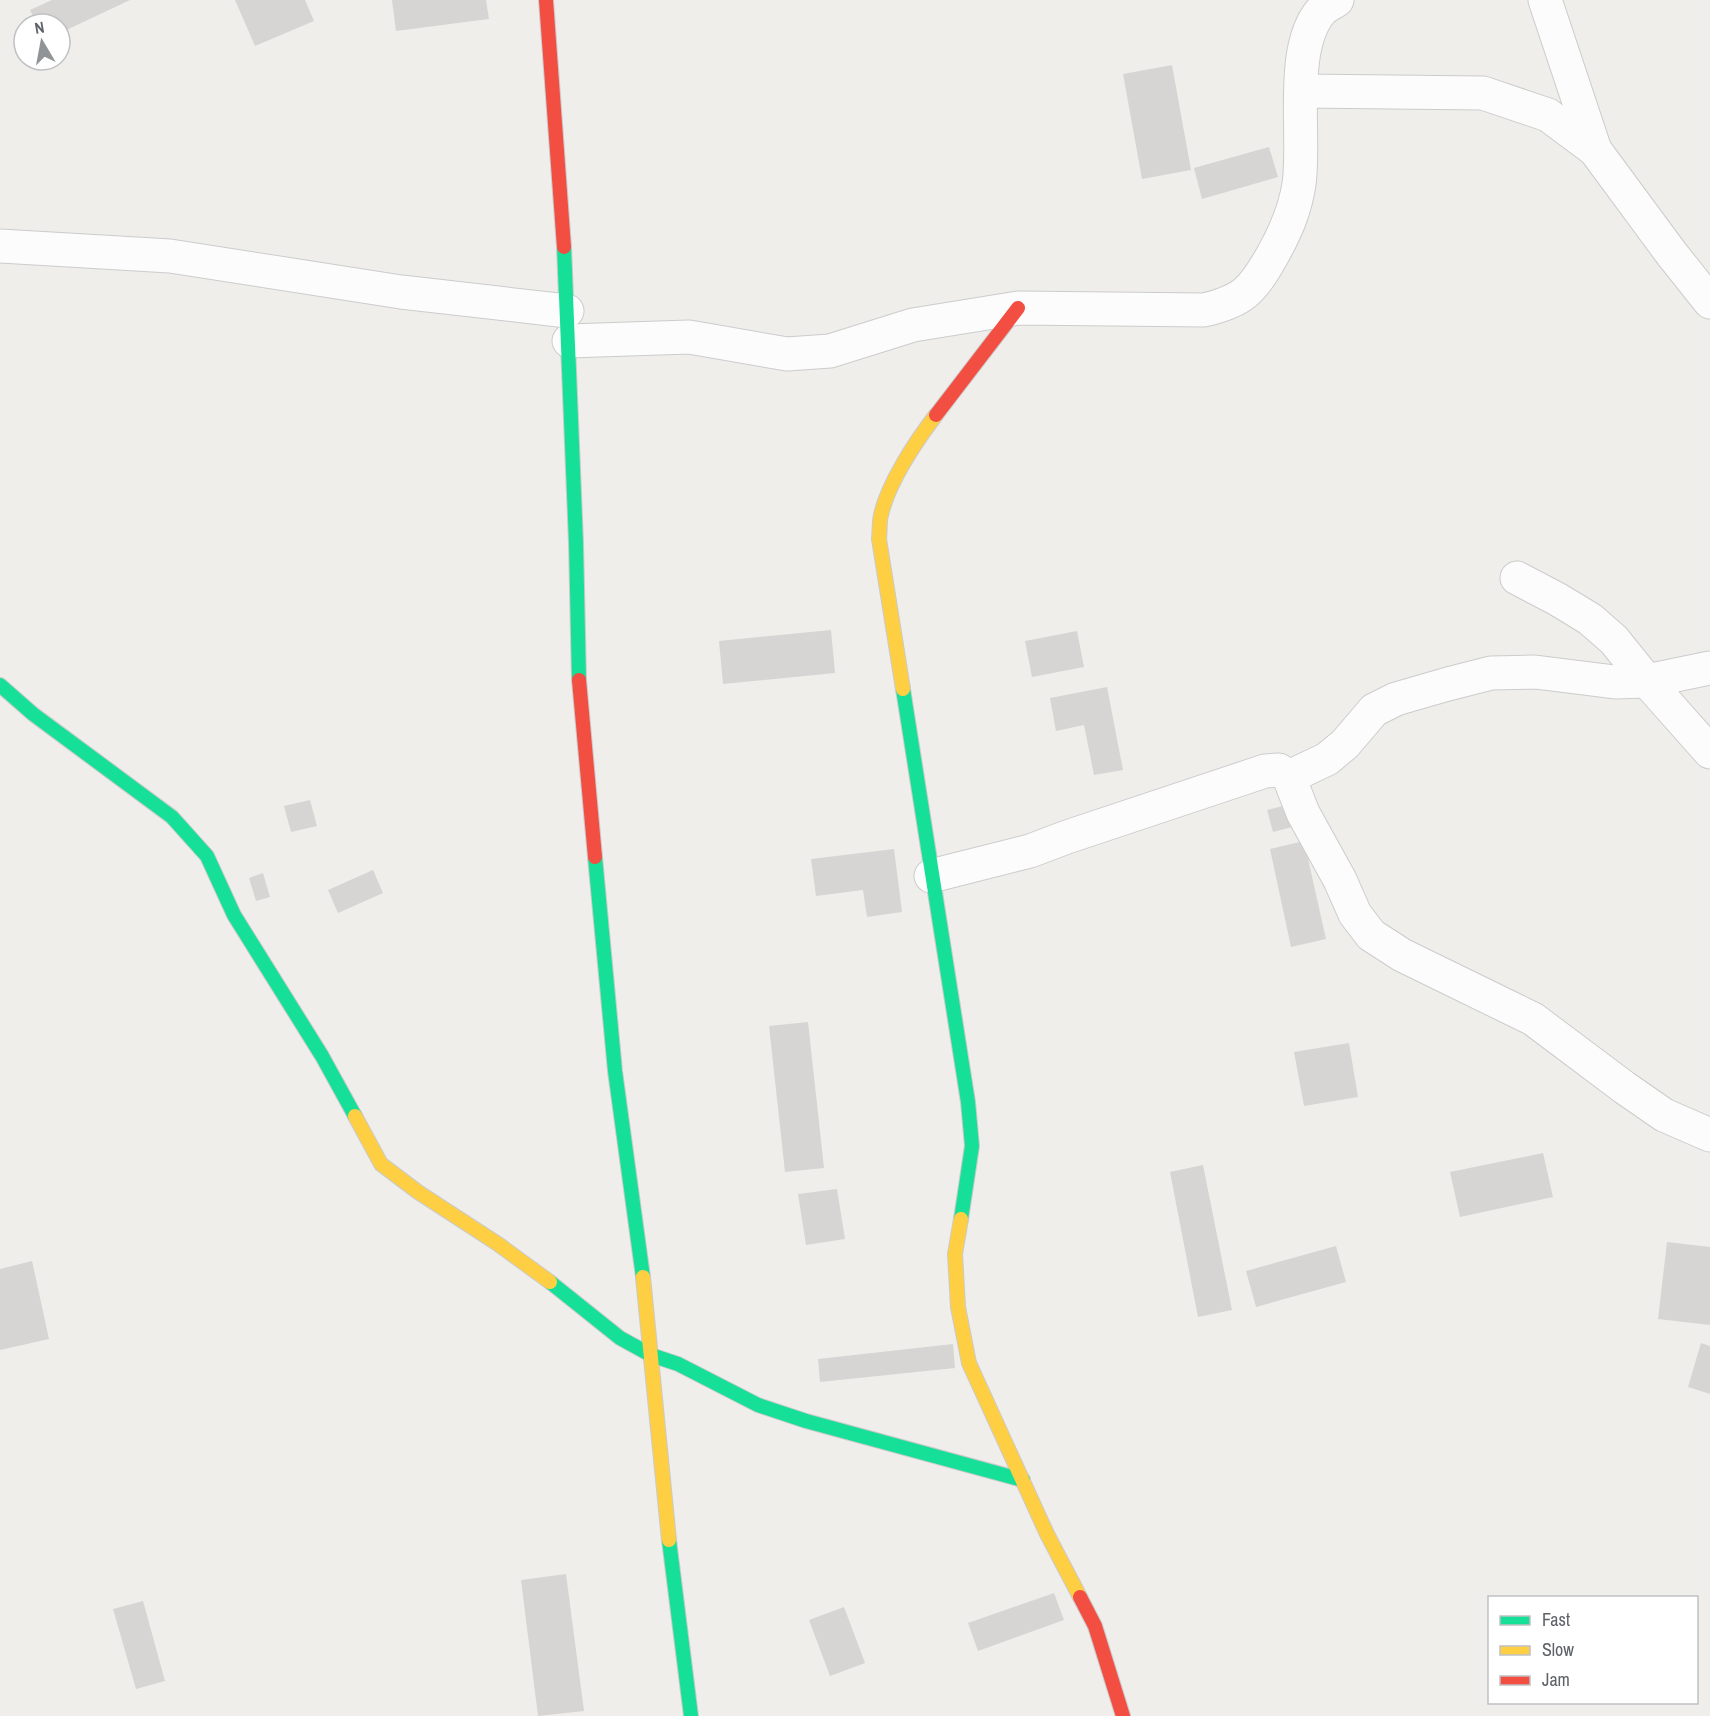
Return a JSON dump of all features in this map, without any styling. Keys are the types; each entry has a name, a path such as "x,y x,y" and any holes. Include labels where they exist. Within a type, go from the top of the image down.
{"street":[{"path":"546,0 568,326 578,671 615,1071 646,1301 668,1536 692,1716"},
{"path":"0,246 170,256 401,292 568,326 689,337 786,354 830,351 913,325 1018,308 1203,310 1226,305 1247,293 1259,278 1292,218 1299,183 1303,60 1308,34 1322,10 1337,0"},
{"path":"1545,0 1595,150"},
{"path":"1302,91 1483,93 1548,115 1595,150 1710,302"},
{"path":"1018,308 916,441 890,490 881,515 879,539 968,1102 972,1146 955,1254 958,1307 969,1363 1023,1480 1095,1626 1123,1716"},
{"path":"1518,578 1590,620 1614,640 1710,752"},
{"path":"1290,777 1327,759 1345,744 1374,710 1396,699 1448,684 1491,673 1535,672 1615,682 1647,681 1710,668"},
{"path":"0,685 33,714 172,817 207,856 234,915 321,1056 381,1164 418,1192 498,1244 569,1296 620,1338 651,1354 678,1364 768,1408 806,1421 1023,1480"},
{"path":"931,876 1030,851 1265,771 1279,770 1290,777 1303,813 1340,880 1355,914 1371,935 1413,960 1533,1019 1664,1115 1710,1135"}],"building":[{"path":"52,0 130,0 72,27 72,12 31,12 30,10"},
{"path":"235,0 305,0 314,21 255,46"},
{"path":"392,0 486,0 489,19 396,31"},
{"path":"1172,65 1191,170 1142,179 1123,74"},
{"path":"1269,147 1278,177 1202,199 1194,168"},
{"path":"831,630 835,673 723,684 719,641"},
{"path":"1077,631 1084,667 1032,677 1025,641"},
{"path":"1107,687 1123,770 1094,775 1084,725 1056,731 1050,698"},
{"path":"310,800 317,826 291,832 284,806"},
{"path":"1295,803 1300,825 1273,832 1267,810"},
{"path":"1304,841 1326,939 1291,947 1270,849"},
{"path":"894,849 902,912 867,917 863,890 816,896 811,859"},
{"path":"373,870 383,893 338,913 328,890"},
{"path":"263,873 270,897 256,901 249,878"},
{"path":"808,1022 824,1168 785,1172 769,1026"},
{"path":"1349,1043 1358,1097 1304,1106 1294,1052"},
{"path":"1543,1153 1553,1197 1460,1217 1450,1172"},
{"path":"1203,1165 1232,1310 1198,1317 1170,1172"},
{"path":"837,1189 845,1239 806,1245 798,1194"},
{"path":"1667,1242 1710,1247 1710,1325 1658,1319"},
{"path":"1336,1246 1346,1282 1256,1307 1246,1271"},
{"path":"32,1261 49,1339 0,1350 0,1269"},
{"path":"1701,1343 1710,1346 1710,1394 1688,1387"},
{"path":"953,1344 955,1368 820,1382 818,1359"},
{"path":"566,1574 584,1711 538,1716 521,1580"},
{"path":"1054,1593 1064,1620 978,1651 968,1623"},
{"path":"143,1601 165,1681 136,1689 113,1609"},
{"path":"844,1607 865,1663 830,1676 809,1620"}],"traffic: fast":[{"path":"564,247 579,680"},
{"path":"0,685 33,714 172,817 207,856 234,915 322,1056 355,1116"},
{"path":"903,689 968,1102 972,1146 961,1219"},
{"path":"595,857 615,1071 643,1277"},
{"path":"550,1282 620,1338 651,1355 678,1364 758,1405 806,1421 1023,1480"},
{"path":"669,1540 691,1716"}],"traffic: slow":[{"path":"903,689 879,539 880,521 896,476 936,415"},
{"path":"355,1116 381,1164 550,1282"},
{"path":"961,1219 955,1254 958,1307 969,1363 1047,1534 1080,1597"},
{"path":"643,1277 669,1540"}],"traffic: jam":[{"path":"546,0 564,247"},
{"path":"936,415 1018,308"},
{"path":"579,680 595,857"},
{"path":"1080,1597 1095,1626 1123,1716"}]}
